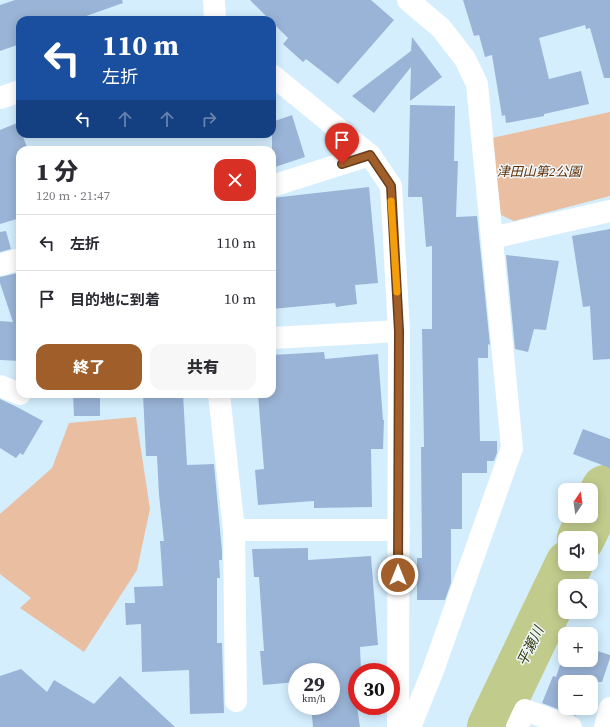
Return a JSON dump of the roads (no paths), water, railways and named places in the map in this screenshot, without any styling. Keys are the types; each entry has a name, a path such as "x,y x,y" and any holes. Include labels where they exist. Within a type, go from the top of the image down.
{"street":[{"path":"214,0 215,16"},
{"path":"408,0 441,28 465,59 476,84 512,448 432,673 410,727"},
{"path":"276,78 370,155 391,186 399,331 398,727"},
{"path":"0,98 16,92"},
{"path":"276,185 370,155"},
{"path":"492,238 610,211"},
{"path":"0,265 16,260"},
{"path":"276,338 399,331"},
{"path":"0,386 16,392"},
{"path":"219,398 234,530 236,701"},
{"path":"234,530 398,530"},
{"path":"604,727 610,708"},
{"path":"517,727 525,710 571,727"}],"waterway":[{"name":"平瀬川","path":"584,531 605,489"},
{"name":"平瀬川","path":"491,727 566,571"}],"park label":[{"name":"津田山第2公園","path":"539,171"}]}
